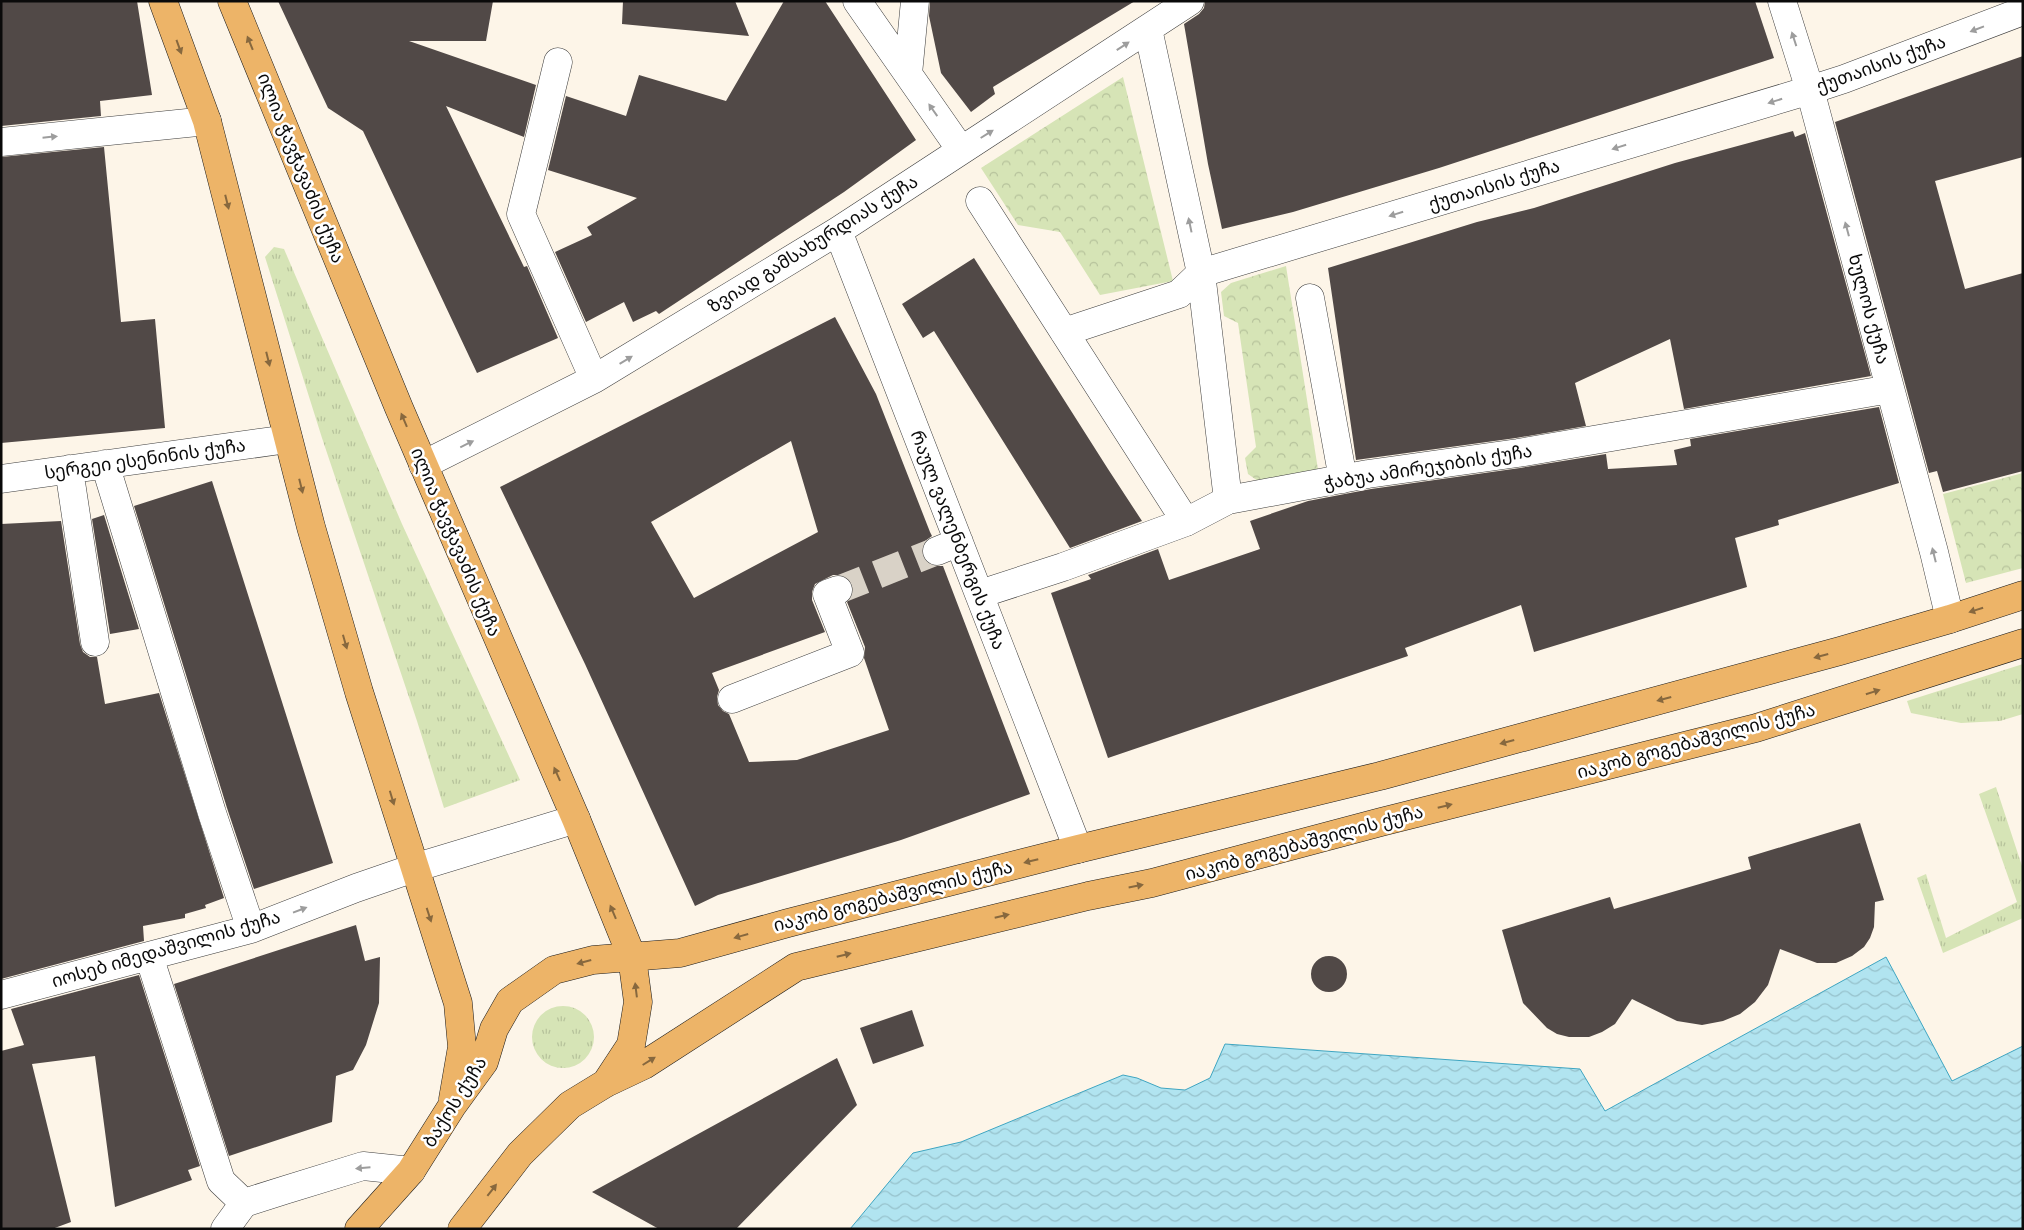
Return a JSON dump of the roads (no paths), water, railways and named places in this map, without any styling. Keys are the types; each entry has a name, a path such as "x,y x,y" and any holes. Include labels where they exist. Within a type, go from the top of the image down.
{"main road":[{"path":"163,1 207,121 311,527 356,683 458,1003 462,1047 452,1106"},
{"name":"ილია ჭავჭავაძის ქუჩა","path":"232,1 424,465 576,819 632,957 638,1002 631,1045 606,1083"},
{"name":"იაკობ გოგებაშვილის ქუჩა","path":"632,957 680,953 788,922 1078,848 1380,776 1830,654 1950,619 2023,595"},
{"name":"იაკობ გოგებაშვილის ქუჩა","path":"606,1083 644,1065 796,967 1069,900 1152,883 1381,822 1756,728 2023,644"},
{"name":"ბაქოს ქუჩა","path":"359,1229 411,1171 452,1106 484,1062 494,1029 510,1001 554,970 593,960 632,957"},
{"path":"462,1229 527,1147 570,1105 606,1083"}],"street":[{"path":"857,1 961,150"},
{"path":"908,74 915,1"},
{"name":"ხულოს ქუჩა","path":"1782,1 1810,90 1950,619"},
{"path":"1170,11 1228,500"},
{"name":"ზვიად გამსახურდიას ქუჩა","path":"424,465 594,380 838,231 1170,11"},
{"name":"ქუთაისის ქუჩა","path":"1200,273 1810,90 1844,79 2023,11"},
{"path":"558,62 521,214 594,380"},
{"path":"1,142 207,121"},
{"path":"980,201 1186,522"},
{"name":"რაულ ვალენბერგის ქუჩა","path":"838,231 948,546 980,594 1078,848"},
{"path":"1064,332 1180,294 1200,273"},
{"path":"1310,298 1343,479"},
{"name":"ჭაბუა ამირეჯიბის ქუჩა","path":"980,594 1076,573 1186,522 1228,500 1343,479 1518,453 1890,389"},
{"name":"სერგეი ესენინის ქუჩა","path":"1,479 288,439"},
{"path":"105,464 212,813 250,929"},
{"path":"69,469 95,642"},
{"path":"732,699 850,653 827,594 838,590"},
{"name":"იოსებ იმედაშვილის ქუჩა","path":"1,995 250,929 414,868 576,819"},
{"path":"149,956 221,1181 244,1202"},
{"path":"225,1229 244,1202 362,1166 411,1171"}],"water":[{"path":"1886,957 1952,1081 2023,1046 2023,1229 850,1229 913,1153 961,1142 1123,1075 1137,1078 1161,1088 1185,1090 1210,1078 1225,1044 1580,1069 1605,1111"}],"tunnel":[{"path":"838,590 937,551"}]}
